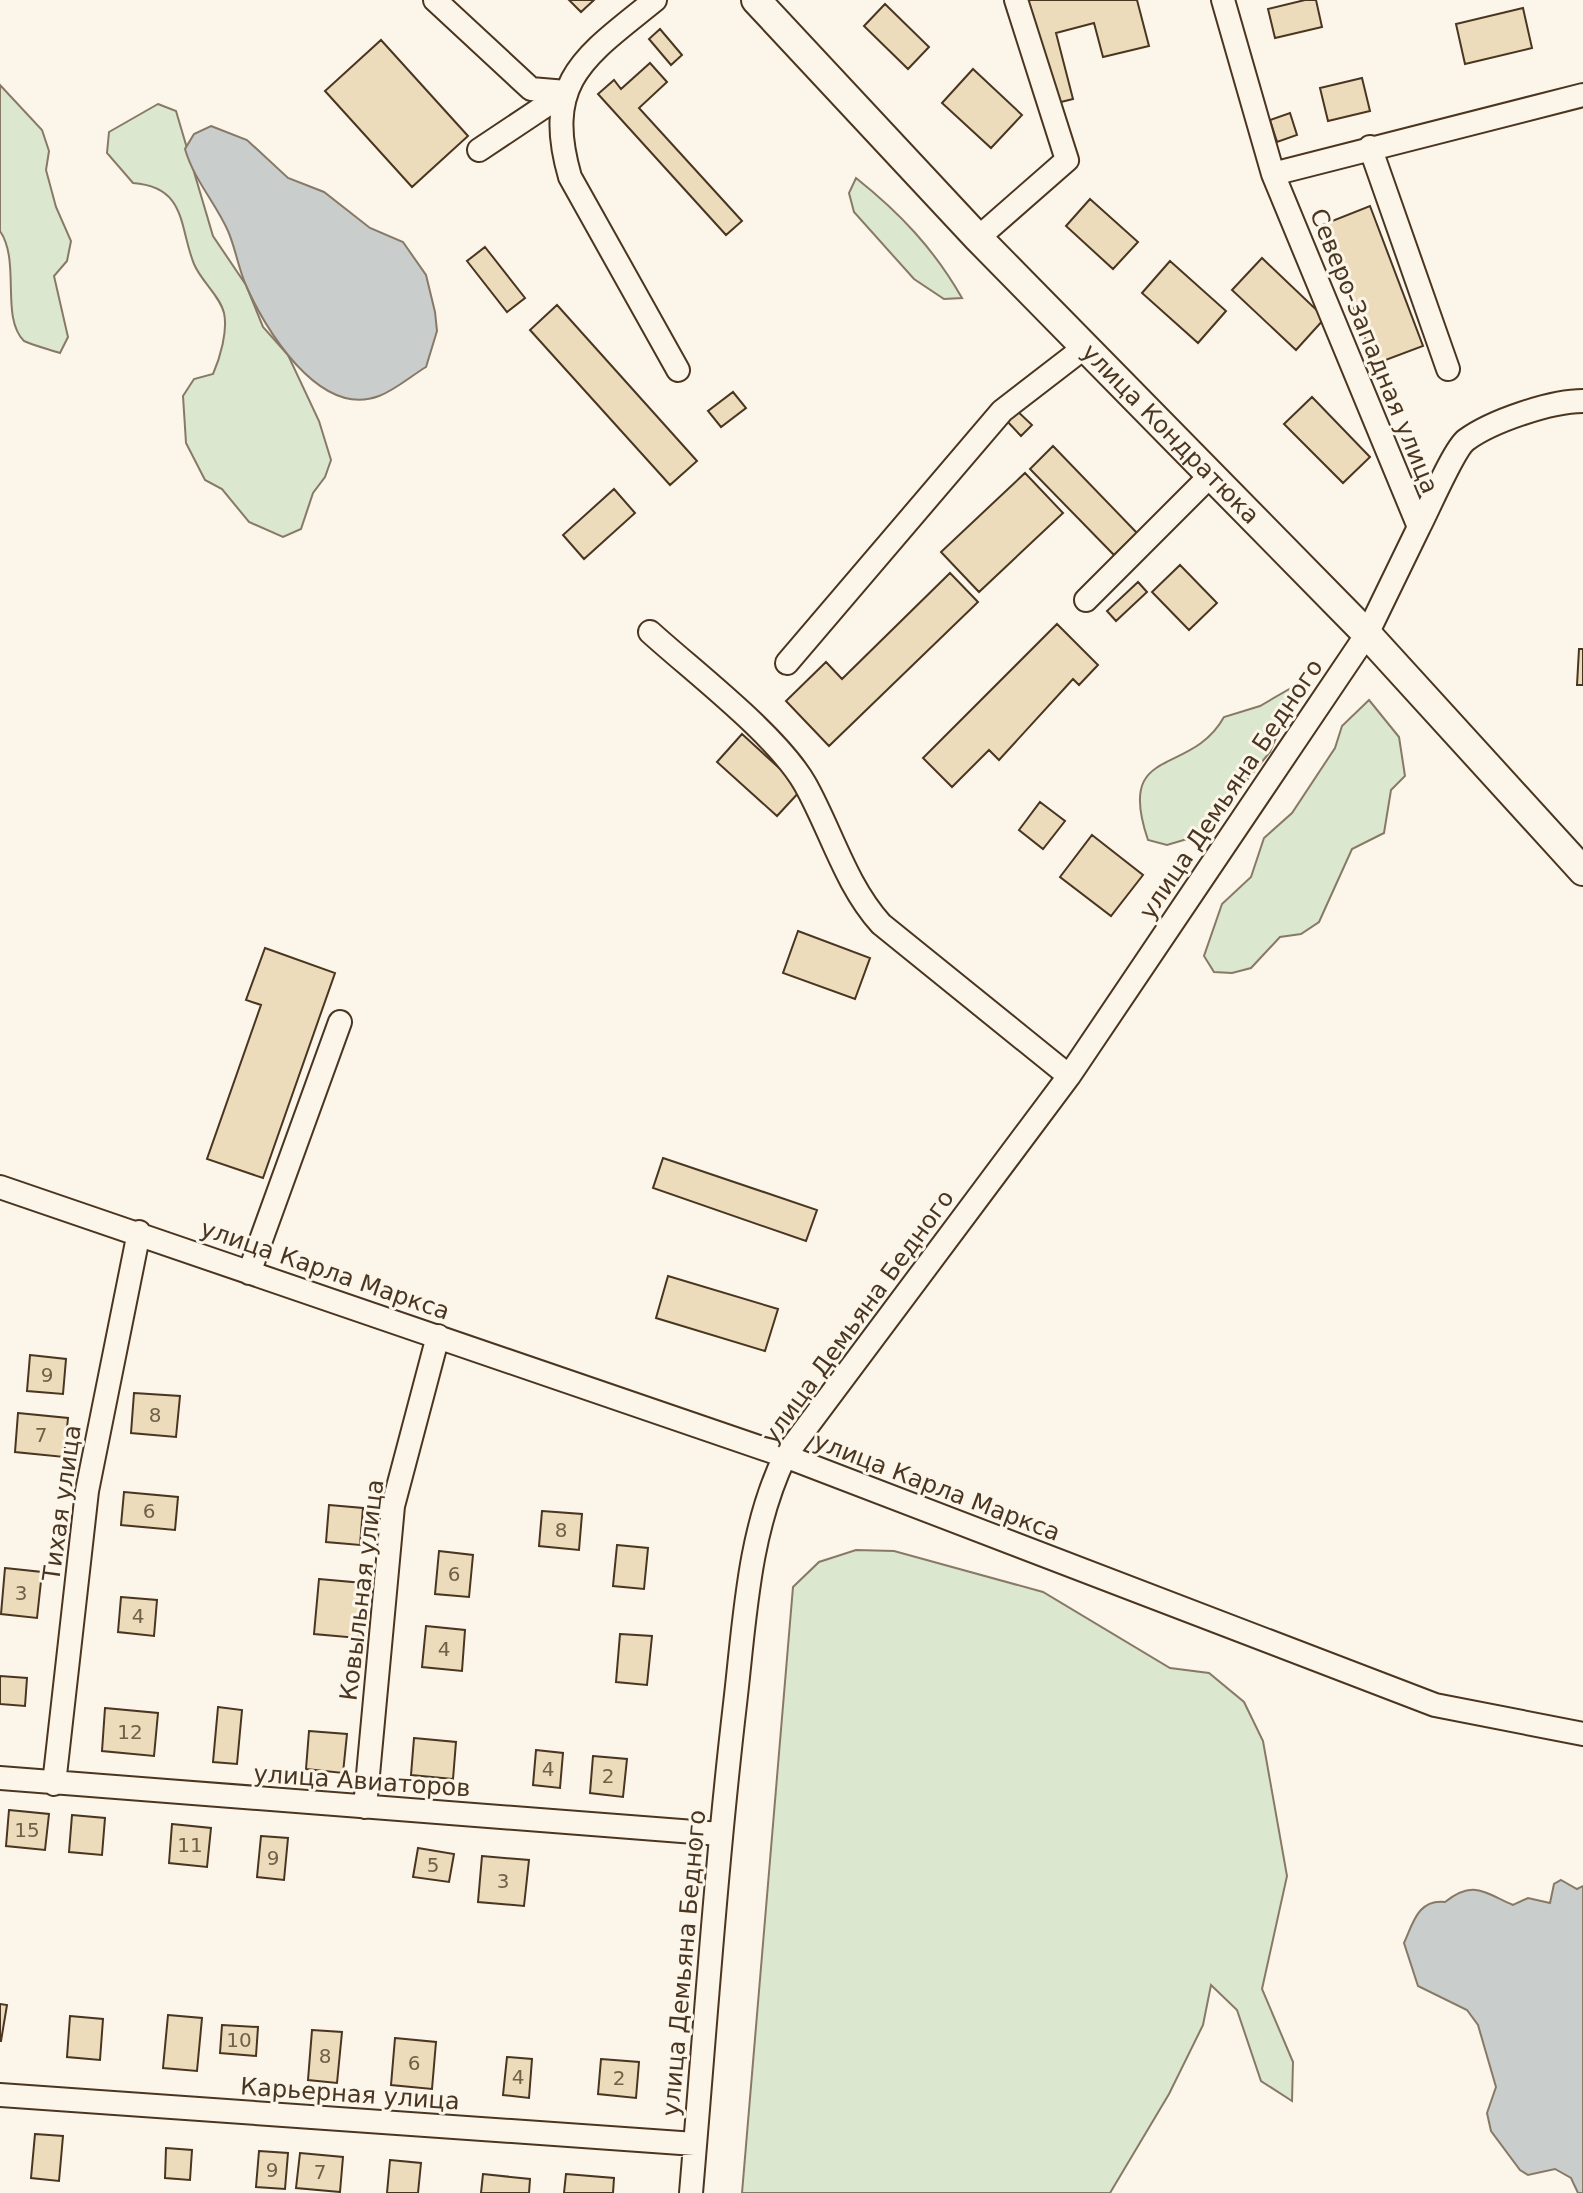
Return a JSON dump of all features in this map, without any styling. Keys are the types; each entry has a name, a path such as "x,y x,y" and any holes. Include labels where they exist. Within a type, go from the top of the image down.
{"main road":[{"name":"улица Кондратюка","path":"756,0 978,238 1367,634 1583,871"}],"street":[{"path":"435,0 531,89 566,92"},
{"path":"655,0 576,69 561,104 561,145 570,177 678,370"},
{"path":"978,238 1067,160 1016,0"},
{"name":"Северо-Западная улица","path":"1223,0 1273,174 1419,527 1367,634"},
{"path":"479,150 566,92"},
{"path":"1273,174 1583,95"},
{"path":"1370,147 1448,369"},
{"path":"787,663 1002,411 1085,347"},
{"path":"1419,527 1464,441 1531,411 1568,401 1583,401"},
{"path":"1086,600 1211,475"},
{"path":"650,632 774,745 804,782 860,901 881,924 1069,1076"},
{"name":"улица Демьяна Бедного","path":"691,2193 720,1834 753,1552 771,1486 785,1456 1069,1076 1367,634"},
{"path":"249,1273 340,1022"},
{"name":"улица Карла Маркса","path":"0,1187 139,1232 249,1273 785,1456 1435,1705 1583,1734"},
{"name":"Тихая улица","path":"54,1784 87,1491 139,1232"},
{"name":"Ковыльная улица","path":"365,1807 393,1506 438,1336"},
{"name":"улица Авиаторов","path":"0,1778 720,1834"},
{"name":"Карьерная улица","path":"0,2095 695,2144"}],"green space":[{"path":"0,85 42,130 49,151 46,170 56,207 71,241 67,261 54,276 68,337 60,353 24,341 13,318 9,258 0,231"},
{"path":"158,104 176,111 213,236 246,285 263,327 288,355 319,421 331,460 325,477 313,493 301,529 283,537 249,522 222,489 205,480 186,443 183,396 194,379 213,374 224,336 224,313 194,264 172,201 151,186 133,183 107,153 109,132"},
{"path":"856,178 915,233 962,298 944,299 914,279 854,212 849,193"},
{"path":"1298,684 1270,752 1219,814 1187,839 1167,845 1148,840 1140,809 1141,788 1149,775 1210,736 1224,717 1260,706"},
{"path":"1369,700 1399,737 1405,776 1391,790 1384,833 1352,849 1319,922 1301,934 1280,937 1251,968 1232,973 1214,972 1204,956 1222,904 1251,877 1264,838 1292,813 1335,748 1342,726"},
{"path":"856,1550 894,1551 1043,1592 1170,1668 1209,1673 1244,1702 1263,1741 1287,1876 1262,1989 1293,2062 1292,2101 1261,2081 1237,2010 1211,1985 1203,2025 1169,2094 1110,2193 742,2193 793,1587 819,1562"}],"shaded area":[{"path":"211,126 247,140 288,178 324,192 370,228 403,242 426,275 435,312 437,331 426,367 379,396 357,400 335,394 315,382 297,365 280,345 254,302 228,231 199,181 185,149 194,134"},
{"path":"1561,1880 1577,1889 1583,1886 1583,2193 1578,2193 1571,2178 1555,2169 1528,2175 1520,2170 1491,2131 1487,2113 1496,2087 1478,2025 1467,2010 1418,1986 1404,1943 1414,1920 1428,1904 1445,1902 1463,1891 1471,1890 1513,1905 1528,1898 1550,1903 1554,1884"}],"building":[{"path":"569,0 594,0 581,12"},
{"path":"1026,0 1137,0 1149,46 1103,57 1094,23 1056,33 1073,99 1053,104"},
{"path":"1316,0 1322,27 1275,38 1268,9"},
{"path":"885,4 929,47 908,69 864,26"},
{"path":"1523,8 1532,48 1465,64 1456,24"},
{"path":"660,29 682,55 671,65 649,39"},
{"path":"381,40 468,136 412,187 325,91"},
{"path":"650,63 667,82 639,108 742,221 726,235 598,94 614,80 621,89"},
{"path":"973,69 1022,115 991,148 942,103"},
{"path":"1362,78 1370,111 1328,121 1320,88"},
{"path":"1290,113 1297,135 1277,142 1270,120"},
{"path":"1090,199 1138,242 1113,269 1066,226"},
{"path":"1370,206 1423,346 1375,364 1322,225"},
{"path":"485,247 525,298 507,312 467,261"},
{"path":"1262,258 1325,318 1296,350 1232,290"},
{"path":"1170,261 1226,311 1198,343 1142,293"},
{"path":"557,305 697,461 670,485 530,330"},
{"path":"733,392 746,408 721,427 708,411"},
{"path":"1312,397 1370,457 1343,483 1284,424"},
{"path":"1015,409 1032,425 1021,436 1005,419"},
{"path":"1053,446 1137,533 1114,555 1030,469"},
{"path":"1025,473 1063,513 979,592 941,552"},
{"path":"614,489 635,513 584,559 563,535"},
{"path":"1180,565 1217,603 1189,630 1152,592"},
{"path":"950,573 978,602 829,746 786,701 826,662 842,679"},
{"path":"1138,582 1147,592 1116,621 1107,611"},
{"path":"1057,624 1098,665 1079,685 1073,679 999,760 989,750 952,787 923,758"},
{"path":"1579,649 1583,649 1583,685 1577,685"},
{"path":"742,734 802,789 777,816 717,762"},
{"path":"1040,802 1065,821 1043,849 1019,830"},
{"path":"1092,835 1143,875 1111,916 1060,877"},
{"path":"798,931 870,958 855,999 783,973"},
{"path":"265,948 335,973 263,1178 207,1159 261,1005 246,1000"},
{"path":"663,1158 817,1210 806,1241 653,1188"},
{"path":"668,1276 778,1309 765,1351 656,1318"},
{"path":"30,1355 66,1359 63,1394 27,1391"},
{"path":"134,1393 180,1396 176,1437 131,1433"},
{"path":"18,1413 68,1418 64,1457 15,1452"},
{"path":"124,1492 178,1497 175,1530 121,1525"},
{"path":"329,1505 363,1508 360,1545 326,1542"},
{"path":"542,1511 582,1514 579,1550 539,1546"},
{"path":"617,1545 648,1548 644,1589 613,1586"},
{"path":"439,1551 473,1555 469,1597 435,1594"},
{"path":"5,1568 42,1572 37,1618 1,1614"},
{"path":"319,1579 363,1583 358,1638 314,1634"},
{"path":"121,1597 157,1600 154,1636 118,1632"},
{"path":"426,1626 465,1630 462,1671 422,1667"},
{"path":"620,1634 652,1636 647,1685 616,1682"},
{"path":"0,1676 27,1678 25,1706 0,1704"},
{"path":"218,1707 242,1710 237,1764 213,1762"},
{"path":"105,1708 158,1713 154,1756 102,1751"},
{"path":"309,1731 347,1734 343,1773 306,1769"},
{"path":"414,1738 456,1742 453,1779 411,1775"},
{"path":"536,1750 563,1753 560,1788 533,1785"},
{"path":"593,1756 627,1759 623,1797 590,1793"},
{"path":"9,1810 49,1814 45,1850 6,1846"},
{"path":"72,1815 105,1818 102,1855 69,1852"},
{"path":"172,1824 211,1828 207,1867 169,1863"},
{"path":"261,1836 288,1838 284,1880 257,1877"},
{"path":"418,1848 454,1854 449,1882 413,1877"},
{"path":"482,1856 529,1860 524,1906 478,1902"},
{"path":"0,2004 7,2005 1,2041 0,2041"},
{"path":"168,2015 202,2018 197,2071 163,2068"},
{"path":"70,2016 103,2019 100,2060 67,2057"},
{"path":"222,2025 258,2027 256,2056 220,2053"},
{"path":"312,2030 342,2032 337,2083 308,2080"},
{"path":"395,2038 436,2042 432,2089 391,2085"},
{"path":"507,2057 532,2059 529,2098 503,2095"},
{"path":"601,2059 639,2062 636,2098 598,2094"},
{"path":"35,2134 63,2136 59,2181 31,2178"},
{"path":"166,2148 192,2150 190,2180 165,2178"},
{"path":"259,2151 288,2153 285,2189 256,2187"},
{"path":"300,2153 343,2157 340,2192 296,2188"},
{"path":"390,2160 421,2163 418,2193 387,2193"},
{"path":"483,2174 530,2179 529,2193 481,2193"},
{"path":"566,2174 614,2178 613,2193 564,2193"}]}
